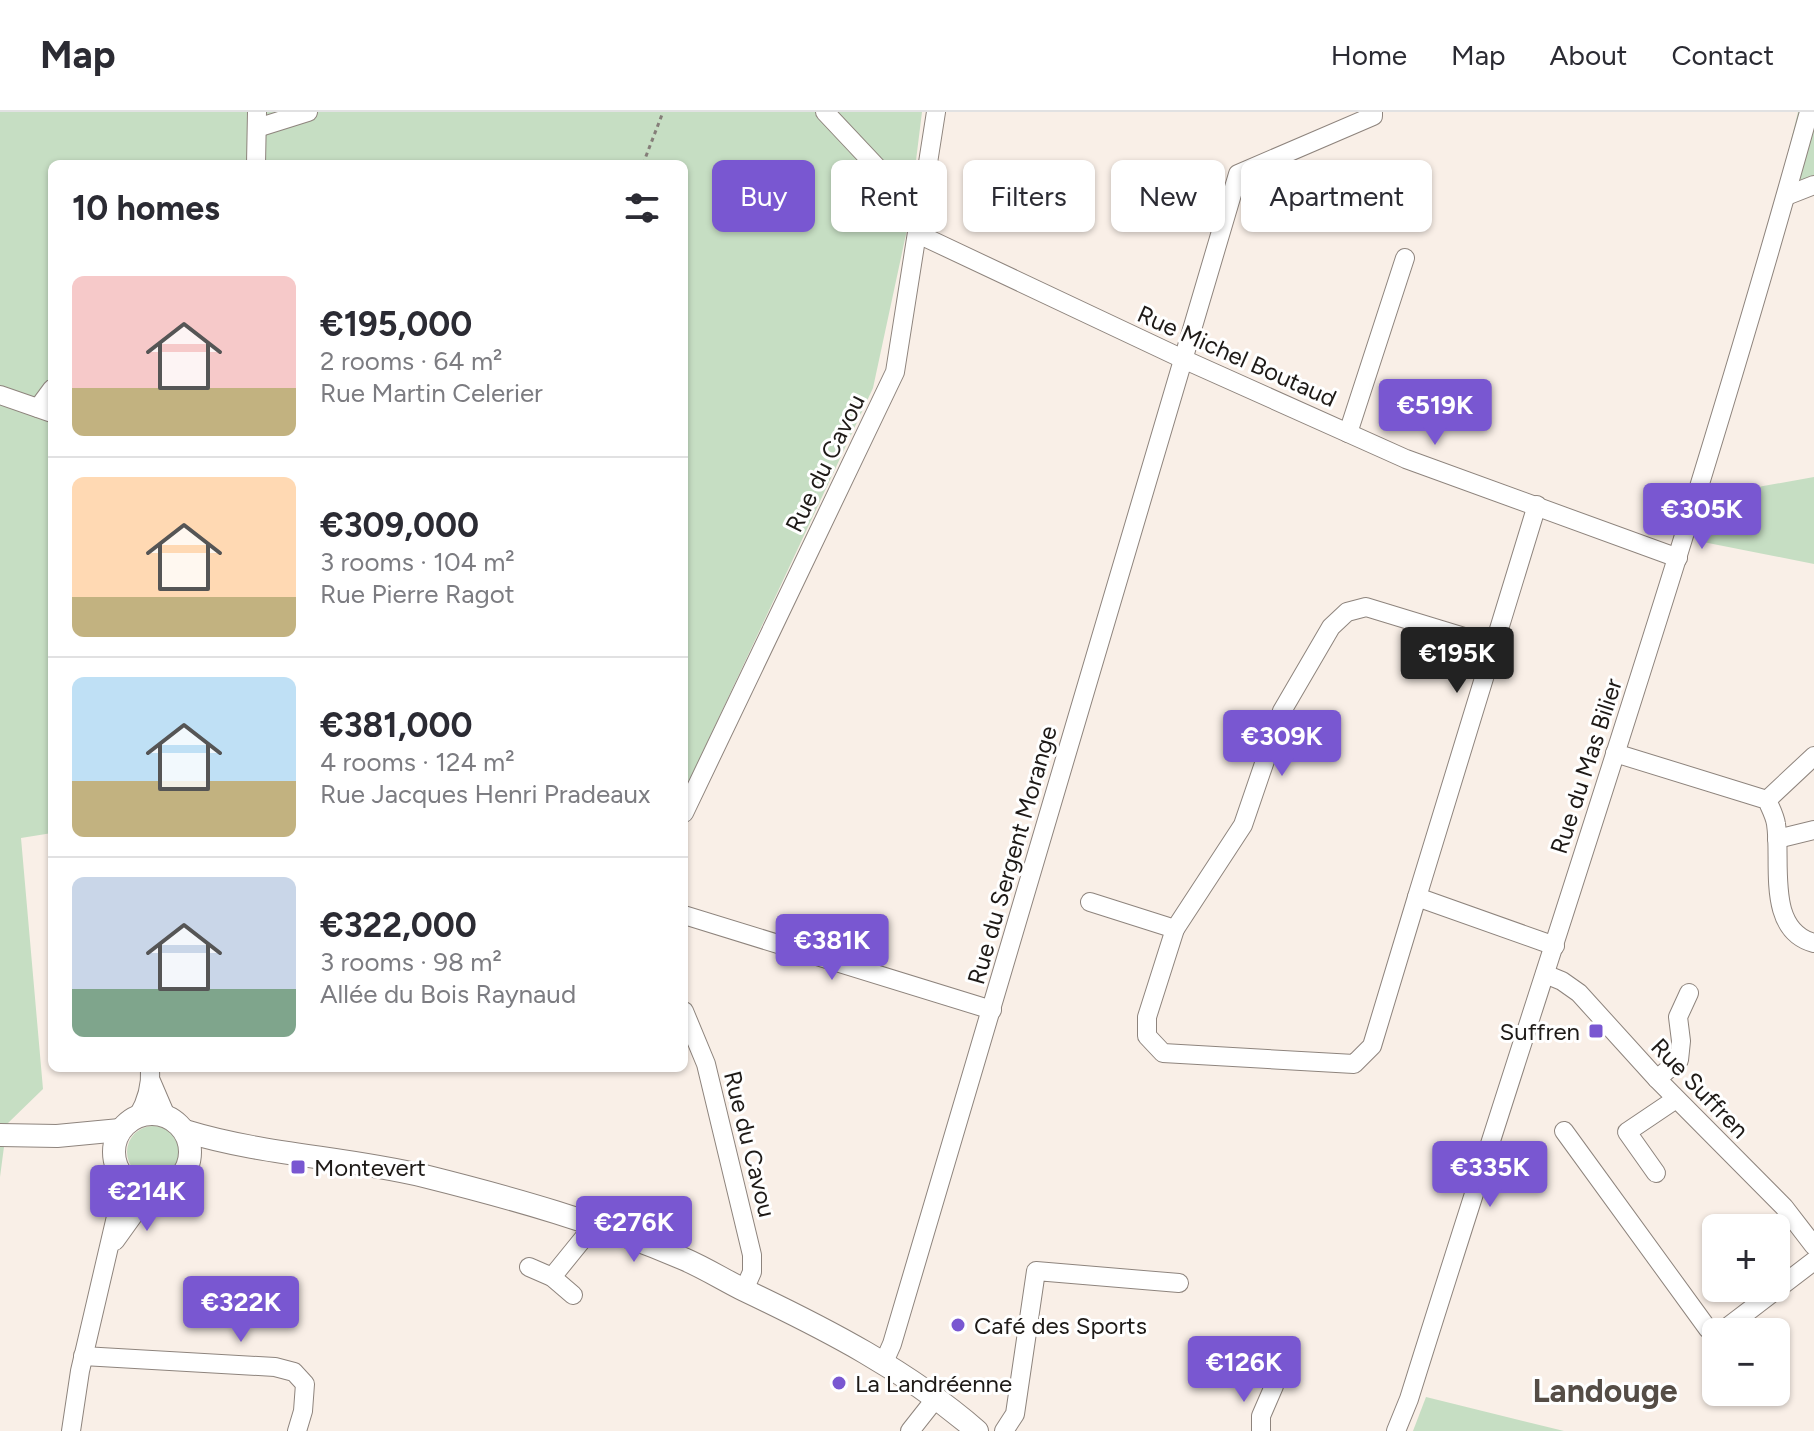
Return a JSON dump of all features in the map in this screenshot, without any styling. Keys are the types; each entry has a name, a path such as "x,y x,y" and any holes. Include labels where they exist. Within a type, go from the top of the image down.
{"main road":[{"path":"0,1135 57,1136 120,1130 138,1116 152,1113 166,1116 185,1131 220,1142 422,1176 595,1224 685,1260 786,1308 884,1362 977,1431"},
{"path":"120,1130 114,1152 120,1171"},
{"path":"57,1136 94,1150 135,1186 159,1189 177,1181 188,1164 189,1142 185,1131"},
{"path":"188,1164 220,1153 271,1151"}],"street":[{"path":"256,160 257,120 308,112"},
{"path":"825,112 870,160"},
{"name":"Rue du Cavou","path":"929,160 936,112"},
{"name":"Rue du Mas Bilier","path":"1396,1431 1555,946 1726,405 1809,112"},
{"name":"Rue du Sergent Morange","path":"884,1362 992,1010 1238,174 1378,113"},
{"path":"1786,196 1814,185"},
{"name":"Rue du Cavou","path":"688,805 895,372 918,234"},
{"name":"Rue Michel Boutaud","path":"918,234 1183,359 1406,459 1678,558"},
{"path":"1348,433 1405,258"},
{"path":"0,395 45,410"},
{"path":"1494,646 1366,607 1347,612 1331,627 1282,711 1243,825 1175,929 1147,1017 1147,1036 1163,1053 1354,1064 1372,1046 1417,897 1494,646 1537,505"},
{"path":"1615,753 1767,800"},
{"path":"1767,800 1814,756"},
{"path":"1767,800 1776,822 1781,910 1793,931 1814,943"},
{"path":"1777,839 1814,830"},
{"path":"1417,897 1555,946"},
{"path":"1090,902 1175,929"},
{"path":"688,916 992,1010"},
{"name":"Rue Suffren","path":"1545,974 1579,993 1676,1099 1784,1207 1814,1248"},
{"path":"1657,1079 1679,1060 1681,1041 1678,1017 1689,993"},
{"name":"Rue du Cavou","path":"688,1021 706,1064 752,1255 752,1272 744,1290"},
{"path":"138,1116 144,1105 150,1074"},
{"path":"150,1074 166,1116"},
{"path":"1656,1173 1627,1132 1676,1099"},
{"path":"1564,1131 1702,1321"},
{"path":"71,1431 83,1356 107,1254 120,1171"},
{"path":"107,1254 138,1209 159,1189"},
{"path":"552,1277 595,1224"},
{"path":"1735,1318 1814,1248"},
{"path":"529,1267 552,1277 573,1295"},
{"path":"1004,1431 1015,1414 1036,1271 1179,1283"},
{"path":"83,1356 275,1367 294,1372 305,1384 303,1411 297,1431"},
{"path":"1261,1431 1261,1416 1274,1386"},
{"path":"910,1431 936,1398"}],"path":[{"path":"645,160 663,112"}],"green space":[{"path":"0,112 922,112 916,160 831,160 831,232 906,232 873,388 688,783 688,160 48,160 48,834 21,838 43,1089 7,1124 0,1177"},
{"path":"1798,112 1814,112 1814,175 1779,189"},
{"path":"1814,477 1814,564 1703,542 1713,495"},
{"path":"153,1126 171,1134 179,1152 171,1170 153,1178 135,1170 127,1152 135,1134"},
{"path":"1426,1397 1564,1431 1413,1431"}],"place":[{"name":"Suffren","path":"1596,1031"},
{"name":"Montevert","path":"298,1167"},
{"name":"Café des Sports","path":"958,1325"},
{"name":"La Landréenne","path":"839,1383"}],"district":[{"name":"Landouge","path":"1605,1391"}]}
